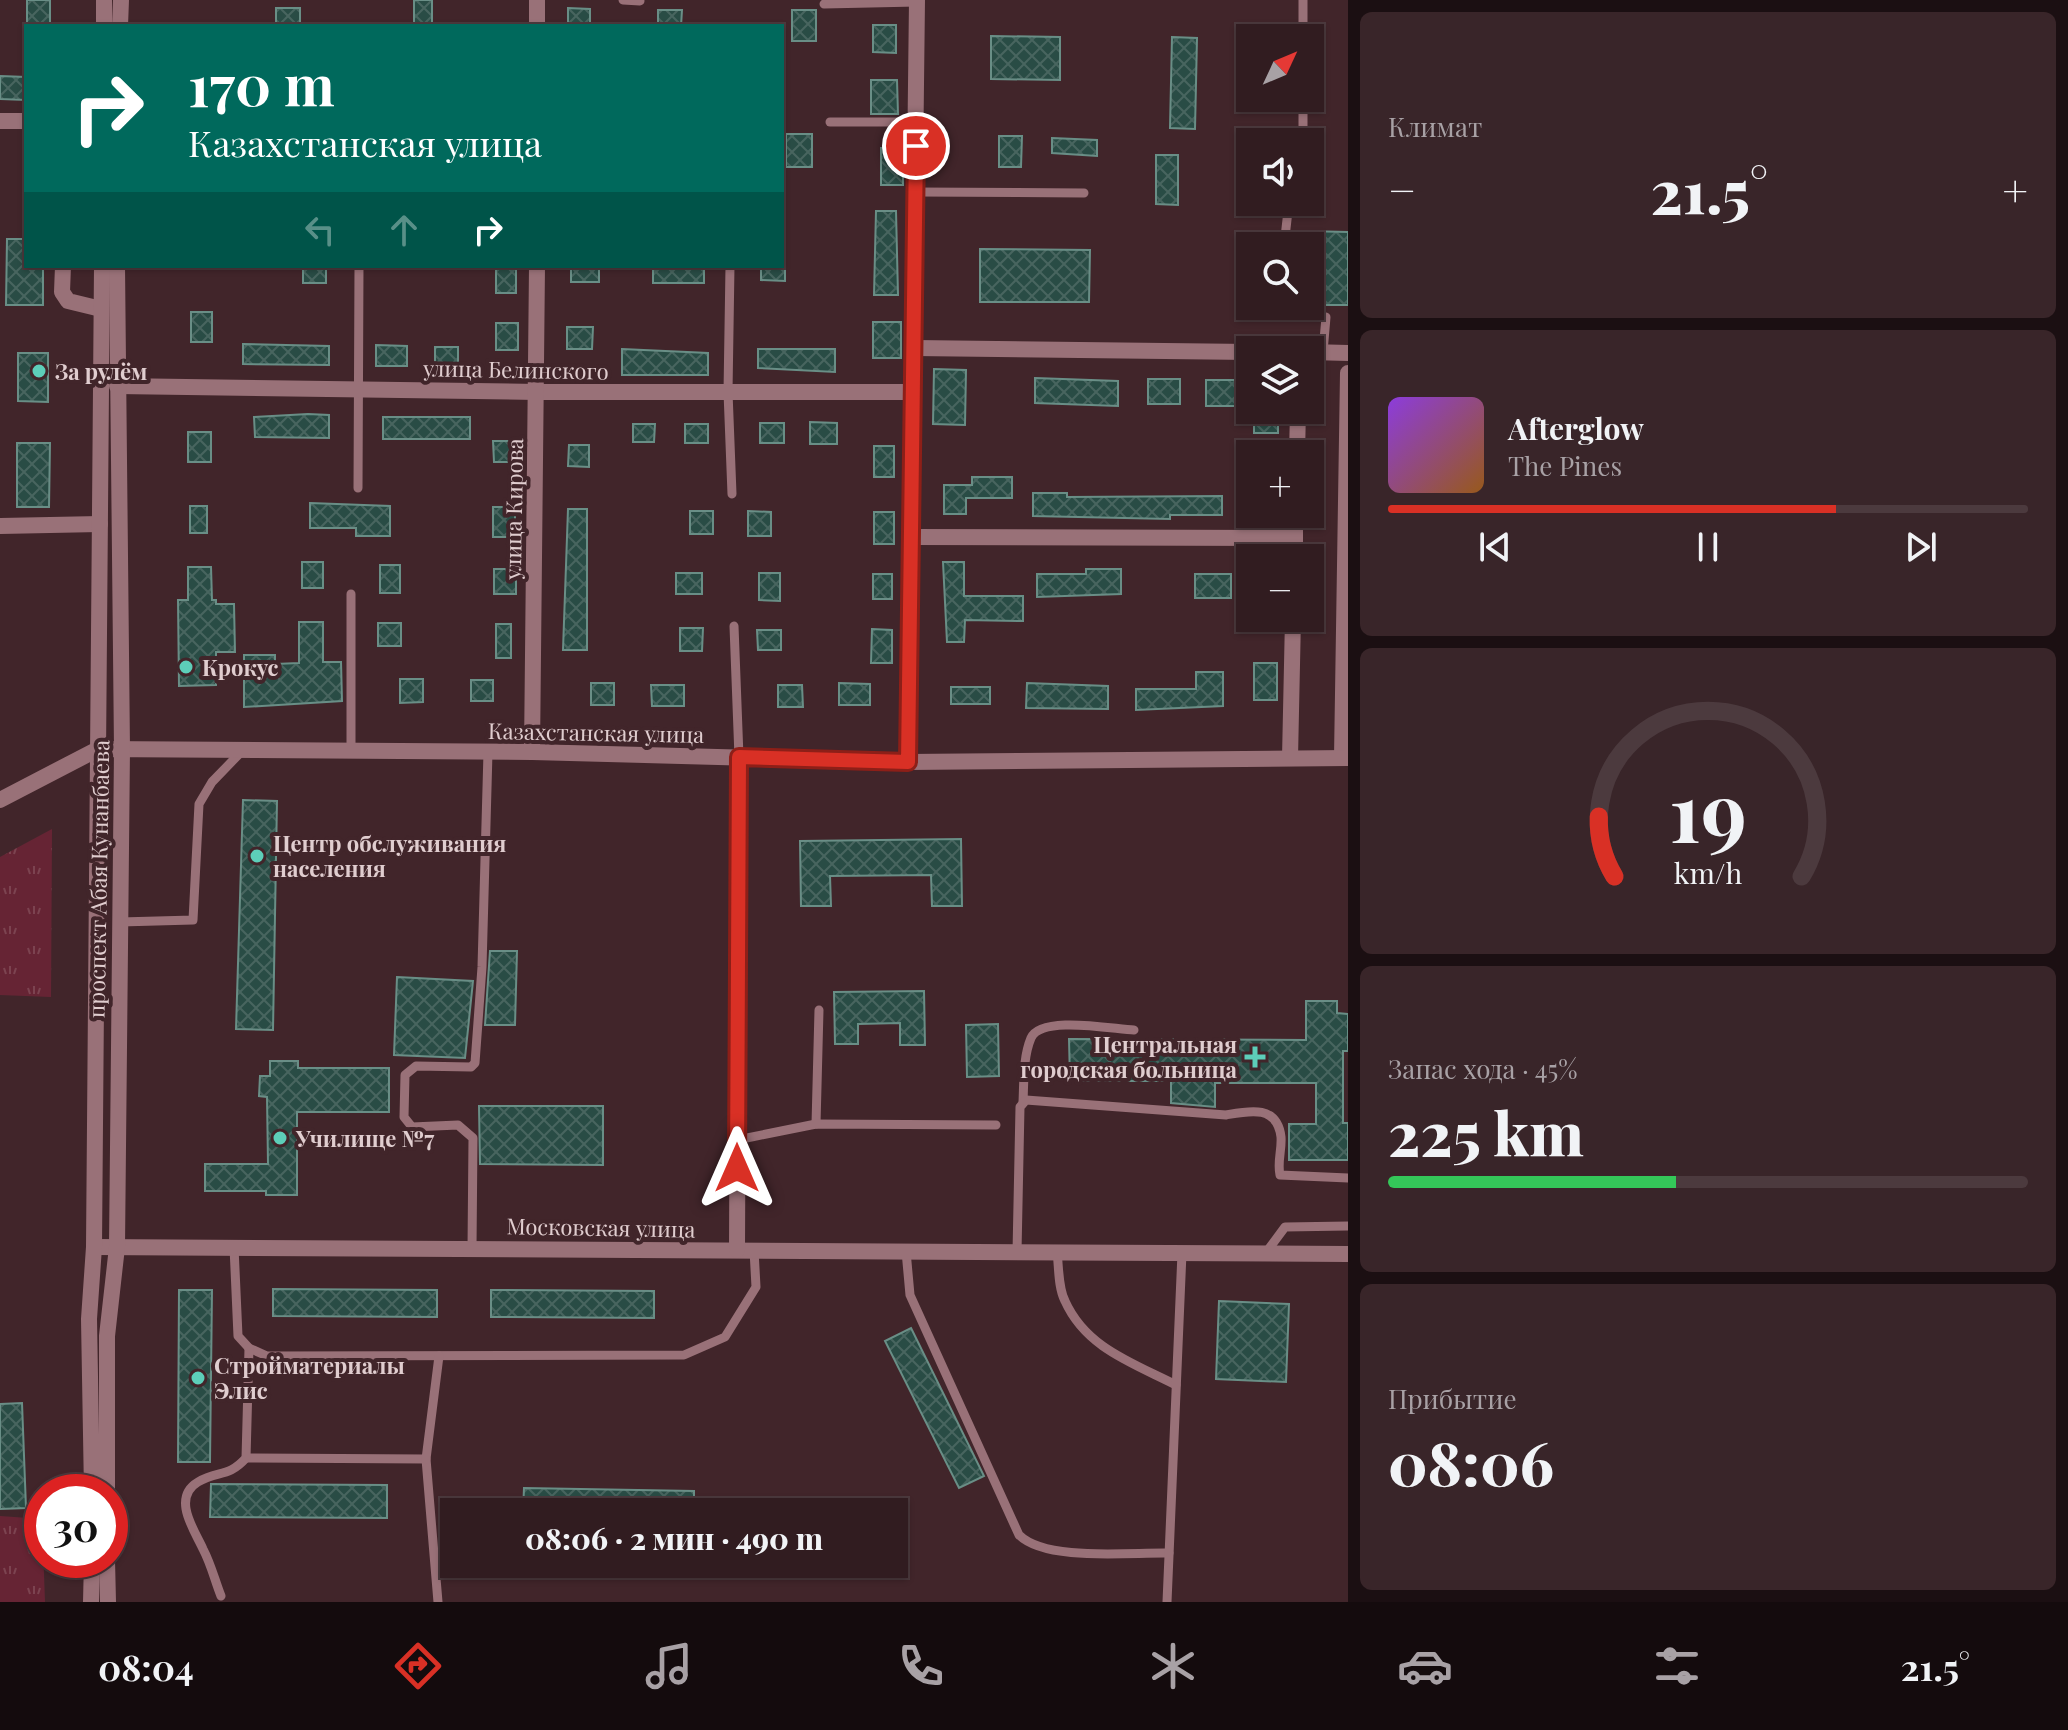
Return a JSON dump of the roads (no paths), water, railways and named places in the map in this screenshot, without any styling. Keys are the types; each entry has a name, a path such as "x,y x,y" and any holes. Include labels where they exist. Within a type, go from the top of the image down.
{"street":[{"path":"104,0 104,24"},
{"path":"120,24 121,0"},
{"path":"537,0 537,24"},
{"path":"908,762 917,1"},
{"path":"0,121 24,121"},
{"path":"63,268 62,292 68,301 101,309"},
{"name":"проспект Абая Кунанбаева","path":"92,1474 89,1319 94,1247 102,268"},
{"name":"проспект Абая Кунанбаева","path":"107,1474 107,1336 117,1247 122,749 117,268"},
{"name":"улица Кирова","path":"532,752 537,268"},
{"path":"914,348 1236,352"},
{"path":"1324,352 1348,353"},
{"path":"1345,758 1348,373"},
{"name":"улица Белинского","path":"117,386 537,392 913,392"},
{"path":"0,526 100,524"},
{"path":"1295,528 1295,544"},
{"path":"912,537 1295,538"},
{"path":"1290,758 1293,632"},
{"name":"Казахстанская улица","path":"0,800 98,749 532,752 908,762 1345,758"},
{"path":"739,757 737,1140 746,1250"},
{"name":"Московская улица","path":"94,1247 1348,1254"},
{"path":"91,1602 92,1578"},
{"path":"107,1578 108,1602"}],"lane":[{"path":"623,0 640,1"},
{"path":"1303,0 1303,24"},
{"path":"824,4 917,1"},
{"path":"830,122 916,122"},
{"path":"916,192 1084,193"},
{"path":"358,488 359,268"},
{"path":"730,268 728,392 732,494"},
{"path":"1321,336 1324,317"},
{"path":"351,594 351,751"},
{"path":"734,626 739,757"},
{"path":"120,922 184,923 193,920 196,915 199,804 212,782 242,751"},
{"path":"472,1248 473,1138 458,1125 412,1127 404,1117 405,1075 416,1066 471,1067 475,1063 482,967 488,752"},
{"path":"816,1124 819,1010"},
{"path":"1017,1252 1020,1107 1032,1034 1041,1027 1066,1025 1134,1030"},
{"path":"1023,1102 1226,1115 1257,1109 1270,1116 1281,1134 1280,1175 1348,1178"},
{"path":"737,1140 816,1124 996,1125"},
{"path":"1265,1254 1285,1227 1348,1226"},
{"path":"234,1247 238,1336 249,1348 267,1356 684,1355 725,1337 756,1287 746,1250"},
{"path":"906,1251 910,1295 1019,1535 1029,1545 1050,1551 1169,1553"},
{"path":"1057,1252 1063,1299 1086,1334 1101,1348 1176,1385"},
{"path":"1167,1602 1182,1253"},
{"path":"221,1596 203,1548 187,1524 187,1497 193,1485 209,1476 233,1471 246,1458 249,1348"},
{"path":"439,1356 426,1459 440,1600"},
{"path":"246,1458 426,1459"}],"place":[{"name":"За рулём","path":"39,371"},
{"name":"Крокус","path":"186,667"},
{"name":"Центр обслуживания населения","path":"257,856"},
{"name":"Центральная городская больница","path":"1255,1057"},
{"name":"Училище №7","path":"280,1138"},
{"name":"Стройматериалы Элис","path":"198,1378"}]}
